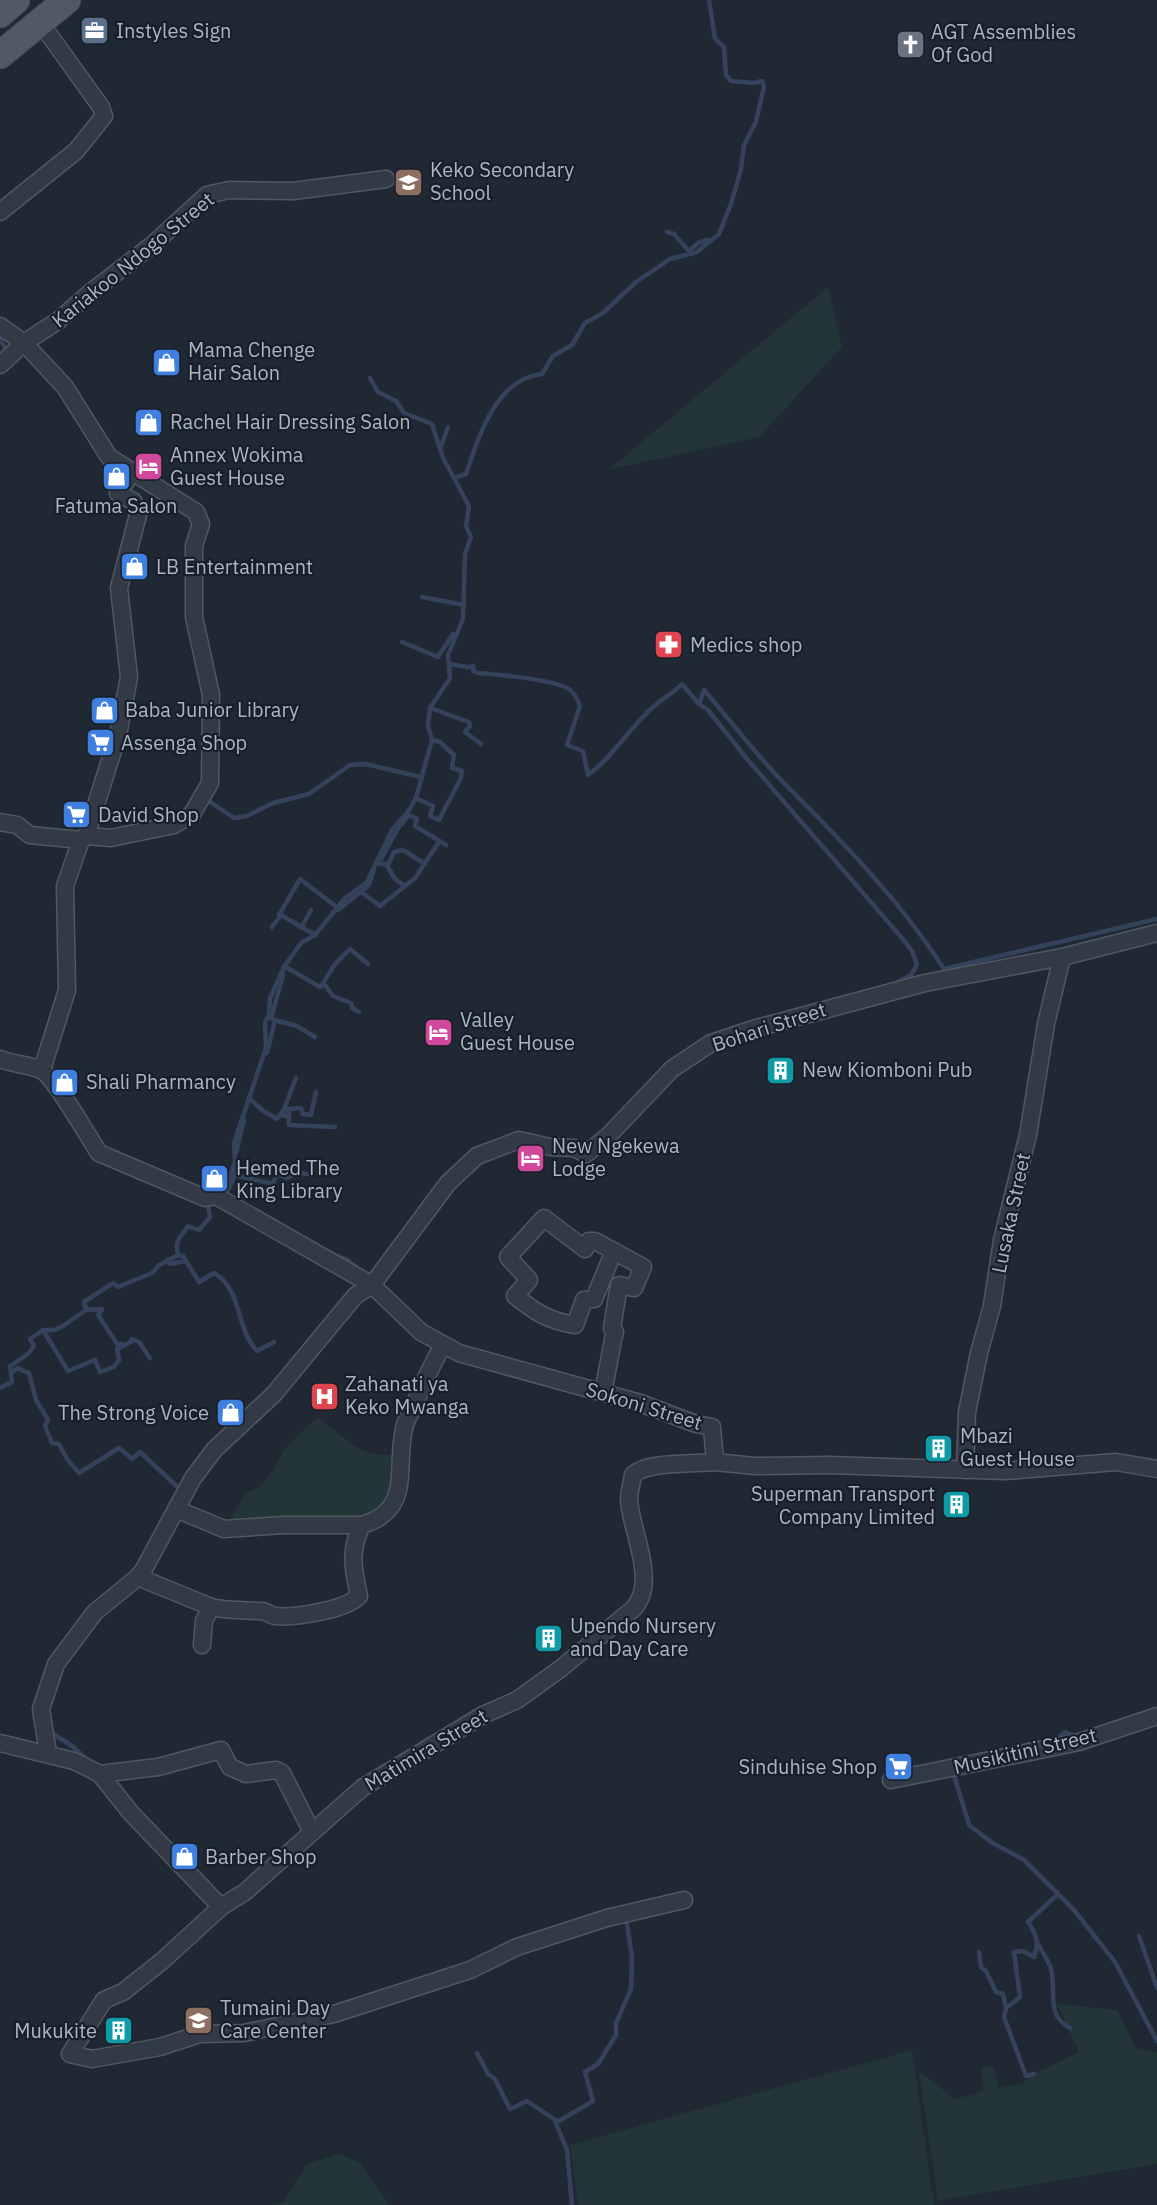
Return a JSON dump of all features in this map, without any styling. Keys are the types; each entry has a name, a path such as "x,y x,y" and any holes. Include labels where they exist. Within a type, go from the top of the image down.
{"main road":[{"path":"0,14 16,0"},
{"path":"0,54 67,0"}],"street":[{"path":"0,212 76,151 104,116 101,107 39,22"},
{"name":"Kariakoo Ndogo Street","path":"0,365 24,343 59,320 152,245 207,195 229,190 293,191 386,179"},
{"path":"0,327 24,343 64,387 109,457 196,512 201,524 194,546 193,606 199,648 211,695 210,783 192,813 174,825 111,838 84,838 30,835 17,825 0,822"},
{"path":"0,1059 42,1070 67,990 64,886 84,838 118,735 129,676 119,588 139,512 133,501 118,493 132,472"},
{"name":"Bohari Street","path":"372,1285 448,1183 477,1156 519,1140 550,1147 574,1148 586,1155 608,1136 672,1069 711,1043 914,986 1062,957 1157,933"},
{"name":"Lusaka Street","path":"965,1470 967,1412 979,1353 992,1306 1002,1240 1028,1135 1047,1024 1062,957"},
{"name":"Sokoni Street","path":"42,1070 72,1109 87,1138 99,1153 205,1198 216,1196 372,1285 410,1323 441,1344 467,1356 603,1393 712,1427 715,1462"},
{"path":"603,1393 614,1340 615,1332 612,1328 619,1285 634,1288 643,1267 614,1251 592,1240 585,1249 544,1218 508,1257 530,1280 515,1296 537,1314 556,1322 575,1325 584,1300 594,1299 614,1251"},
{"path":"48,1753 41,1709 56,1664 95,1612 138,1577 193,1478 214,1450 274,1394 355,1296 372,1285"},
{"path":"176,1509 224,1529 284,1524 363,1525 382,1518 388,1513 396,1498 404,1428 441,1344"},
{"path":"715,1462 755,1466 829,1465 1005,1471 1116,1462 1157,1469"},
{"name":"Matimira Street","path":"684,1899 607,1918 517,1947 452,1977 334,2014 244,2034 200,2034 160,2047 92,2059 70,2054 104,2000 117,1996 146,1974 221,1907 245,1892 362,1788 483,1715 517,1700 633,1609 638,1604 644,1585 640,1547 629,1498 633,1475 640,1470 660,1466 715,1462"},
{"path":"138,1577 211,1607 263,1611 274,1616 323,1611 348,1604 359,1596 352,1546 363,1525"},
{"path":"202,1645 204,1621 211,1607"},
{"name":"Musikitini Street","path":"891,1780 1079,1742 1157,1716"},
{"path":"0,1743 74,1761 100,1774 131,1813 221,1907"},
{"path":"100,1774 158,1767 222,1750 230,1767 246,1774 276,1770 282,1773 312,1832"}],"shaded area":[{"path":"828,287 842,347 759,437 608,470"},
{"path":"318,1417 360,1449 394,1455 398,1472 388,1507 361,1520 226,1526 246,1493 259,1487 274,1470 285,1448"},
{"path":"1057,2004 1117,2010 1136,2048 1157,2052 1157,2164 938,2201 919,2071 955,2099 983,2091 981,2067 993,2066 999,2088 1022,2084 1034,2074 1079,2052"},
{"path":"912,2050 934,2205 578,2205 570,2145"},
{"path":"338,2154 359,2162 390,2205 272,2205 284,2201 307,2164"}],"waterway":[{"path":"224,1195 235,1162 234,1143 266,1048 265,1022 269,1015 270,998 284,967 301,943 315,935 345,898 367,882 392,830 408,812 416,798 432,740 428,726 430,708 450,678 448,655 463,619 465,554 471,537 466,526 469,506 454,478 466,474 483,427 501,398 512,387 526,378 542,374 553,356 572,345 585,323 603,313 636,282 670,259 697,252 719,234 741,169 744,145 756,122 764,86 762,81 753,83 731,81 726,75 724,47 715,39 709,0"},
{"path":"667,232 674,234 689,251 698,243 708,240"},
{"path":"0,339 8,353"},
{"path":"370,378 378,392 396,401 404,413 432,424 443,458 454,478"},
{"path":"441,446 448,427"},
{"path":"422,597 464,605"},
{"path":"402,642 438,657 453,634"},
{"path":"449,664 473,666 473,671 478,673 540,680 564,686 570,690 580,706 567,745 583,751 588,775 606,759 644,715 682,684 699,704 708,710 747,759 912,951 917,965 911,975 898,982"},
{"path":"699,704 704,690 771,769 847,847 888,894 944,969 1157,919"},
{"path":"430,708 469,722 470,726 465,732 481,744"},
{"path":"416,798 433,806 430,816 439,820 461,778 462,771 452,768 454,755 440,742 432,740"},
{"path":"210,802 234,818 247,816 273,803 309,794 350,765 366,764 420,777"},
{"path":"409,815 417,819 415,826 446,845"},
{"path":"381,859 399,827 409,815"},
{"path":"386,864 395,879 405,886 415,878 439,842"},
{"path":"378,863 388,865 394,852 403,850 425,864"},
{"path":"338,910 369,885 374,869"},
{"path":"279,915 300,879 338,908"},
{"path":"361,892 380,906 405,886"},
{"path":"301,928 311,910"},
{"path":"272,927 281,915 315,935"},
{"path":"322,985 335,964 350,949 368,964"},
{"path":"284,966 320,987 325,985 333,996 351,1003 352,1008 359,1012"},
{"path":"271,1019 283,975"},
{"path":"274,1020 297,1026 315,1037"},
{"path":"267,1053 275,1020"},
{"path":"284,1109 296,1078"},
{"path":"289,1109 301,1108 303,1114 311,1115 316,1092"},
{"path":"249,1098 262,1110 277,1119 285,1108 281,1115 287,1116 289,1109 289,1125 335,1127"},
{"path":"236,1153 244,1120"},
{"path":"228,1190 235,1175 236,1164"},
{"path":"235,1175 273,1184 277,1174 287,1178 299,1173 309,1174"},
{"path":"0,1388 12,1382 10,1366 28,1354 34,1346 30,1339 43,1330 55,1330 63,1326 86,1310 84,1302 113,1283 118,1287 152,1273 159,1265 178,1255 179,1239 188,1226 199,1230 210,1217 208,1206 212,1202"},
{"path":"332,1254 346,1259 356,1267"},
{"path":"178,1255 183,1256 199,1282 214,1273 223,1280 235,1299 245,1332 257,1351 274,1342"},
{"path":"167,1260 170,1264 185,1261"},
{"path":"86,1307 87,1310 102,1309 98,1315 118,1345 122,1344"},
{"path":"43,1330 68,1371 95,1360 100,1372 114,1367 119,1360 117,1349 134,1340"},
{"path":"132,1339 139,1342 150,1358"},
{"path":"11,1373 17,1368 29,1373 36,1400 48,1420 45,1426 52,1443 59,1444 67,1459 79,1473 119,1448 132,1459 140,1452 182,1491"},
{"path":"48,1731 71,1745 87,1760"},
{"path":"1054,1741 1065,1732 1077,1737"},
{"path":"953,1772 969,1825 991,1842 1024,1860 1074,1910 1115,1962 1157,2041"},
{"path":"1034,2074 1026,2076 1004,2017 1006,2008 1020,1997 1014,1952 1023,1951 1034,1957 1036,1939 1028,1922 1058,1894 1057,1892"},
{"path":"554,2119 559,2121 593,2101 585,2072 598,2064 616,2035 616,2023 631,1989 632,1957 626,1918"},
{"path":"1139,1936 1157,1988"},
{"path":"1038,1944 1051,1969 1053,2002 1057,2017 1070,2028"},
{"path":"979,1952 981,1967 986,1971 996,1992 1003,1994 1006,2008"},
{"path":"477,2053 488,2074 495,2079 510,2109 527,2101 554,2119 567,2150 572,2205"}],"place":[{"name":"Instyles Sign","path":"95,31"},
{"name":"AGT Assemblies Of God","path":"910,44"},
{"name":"Keko Secondary School","path":"409,182"},
{"name":"Mama Chenge Hair Salon","path":"167,362"},
{"name":"Rachel Hair Dressing Salon","path":"149,422"},
{"name":"Annex Wokima Guest House","path":"149,467"},
{"name":"Fatuma Salon","path":"116,476"},
{"name":"LB Entertainment","path":"135,567"},
{"name":"Medics shop","path":"669,645"},
{"name":"Baba Junior Library","path":"104,710"},
{"name":"Assenga Shop","path":"100,743"},
{"name":"David Shop","path":"77,815"},
{"name":"Valley Guest House","path":"439,1032"},
{"name":"New Kiomboni Pub","path":"781,1070"},
{"name":"Shali Pharmancy","path":"65,1082"},
{"name":"New Ngekewa Lodge","path":"531,1158"},
{"name":"Hemed The King Library","path":"215,1179"},
{"name":"Zahanati ya Keko Mwanga","path":"324,1396"},
{"name":"The Strong Voice","path":"230,1413"},
{"name":"Mbazi Guest House","path":"939,1448"},
{"name":"Superman Transport Company Limited","path":"956,1505"},
{"name":"Upendo Nursery and Day Care","path":"549,1638"},
{"name":"Sinduhise Shop","path":"898,1767"},
{"name":"Barber Shop","path":"184,1857"},
{"name":"Tumaini Day Care Center","path":"199,2020"},
{"name":"Mukukite","path":"118,2031"}]}
